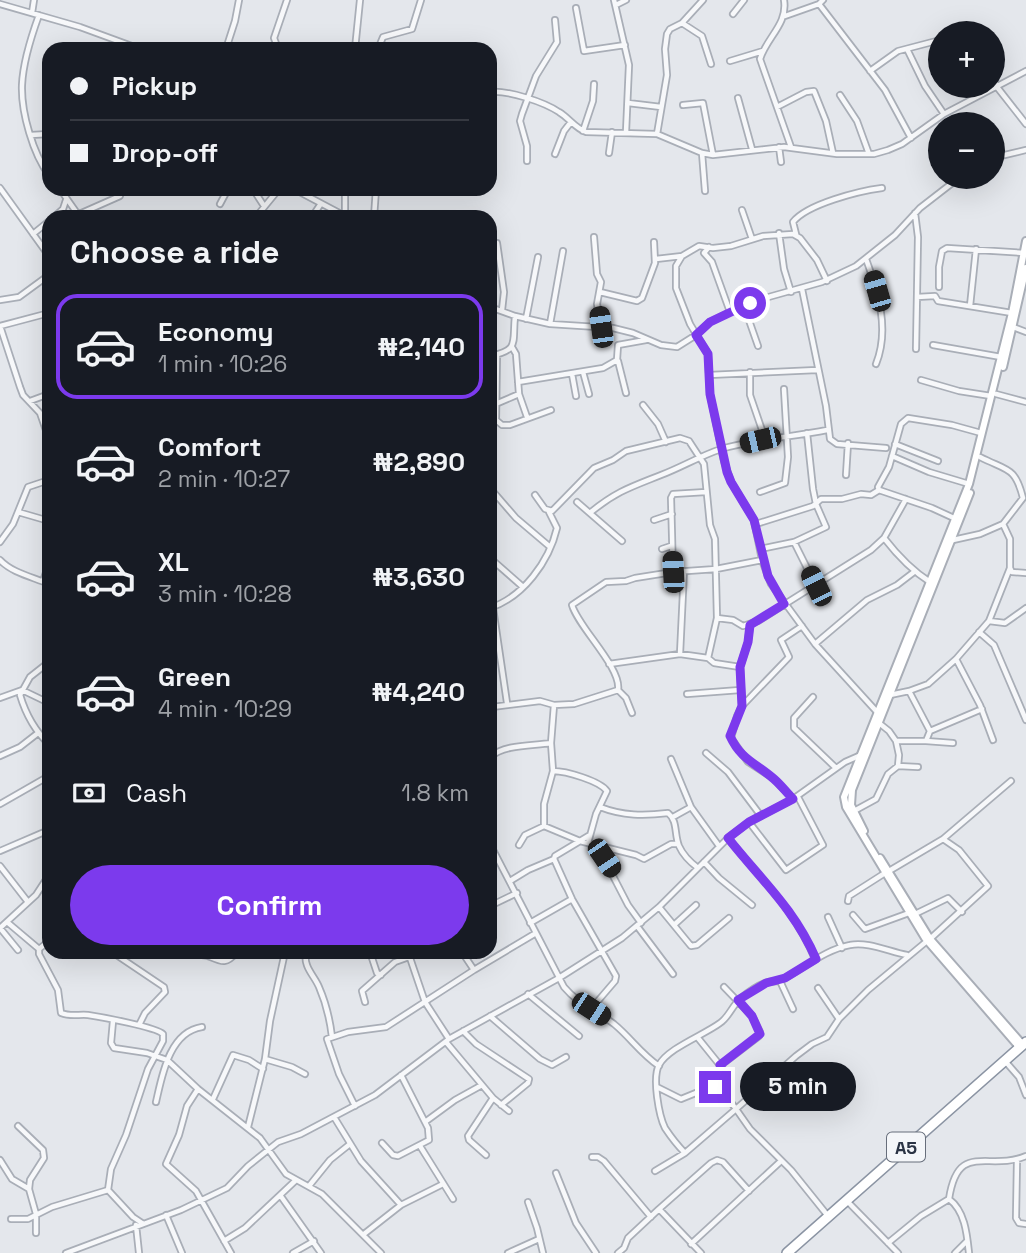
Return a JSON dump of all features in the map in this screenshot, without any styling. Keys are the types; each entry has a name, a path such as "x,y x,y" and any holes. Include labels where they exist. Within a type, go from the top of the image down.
{"highway":[{"name":"A5","path":"789,1252 1023,1045"}],"street":[{"path":"32,13 34,0"},
{"path":"228,42 239,0"},
{"path":"275,42 274,38 287,0"},
{"path":"356,42 360,0"},
{"path":"381,42 383,37 412,29 421,0"},
{"path":"626,0 615,3 625,45 629,78 626,132"},
{"path":"657,134 667,75 667,34 682,23 703,0"},
{"path":"733,14 744,0"},
{"path":"784,0 784,17 760,59 791,147"},
{"path":"784,17 821,2 885,90 911,138"},
{"path":"0,4 121,42"},
{"path":"576,8 584,51 625,45"},
{"path":"39,15 31,39 22,89 31,135 42,165"},
{"path":"527,161 527,146 520,121 526,99 557,42 555,20"},
{"path":"682,23 702,36 710,64"},
{"path":"870,71 898,51 928,43"},
{"path":"906,49 925,86 943,112"},
{"path":"730,61 763,51"},
{"path":"1005,83 1026,71"},
{"path":"583,131 593,101 594,84"},
{"path":"777,107 806,92 814,91 826,121 833,153"},
{"path":"497,92 541,103 557,111 583,131 657,134 713,155 779,147 869,154 888,150 928,126"},
{"path":"840,95 857,121 869,154"},
{"path":"1005,97 1026,124"},
{"path":"738,98 752,149"},
{"path":"948,112 975,98"},
{"path":"628,103 661,107"},
{"path":"683,104 703,103 713,155"},
{"path":"555,154 564,131 571,122"},
{"path":"609,153 611,132"},
{"path":"31,135 42,134"},
{"path":"779,147 781,162"},
{"path":"1005,155 1026,150"},
{"path":"702,153 705,191"},
{"path":"0,188 42,246"},
{"path":"827,281 817,260 796,235 793,222 822,204 860,191 882,188"},
{"path":"497,309 550,324 601,327 633,333 646,340 672,347 696,335 710,322 744,306 839,276 866,259 945,189"},
{"path":"64,196 74,210"},
{"path":"91,210 120,196"},
{"path":"220,204 224,196"},
{"path":"258,196 264,206"},
{"path":"261,210 273,196"},
{"path":"305,196 330,210"},
{"path":"63,209 66,200"},
{"path":"317,210 320,205"},
{"path":"63,209 72,207"},
{"path":"742,210 752,239"},
{"path":"915,213 918,237 916,349"},
{"path":"33,234 42,227"},
{"path":"656,258 682,256 699,246 739,245 779,233 796,235"},
{"path":"779,233 784,270 791,292"},
{"path":"594,237 597,274 601,282 597,303 601,327"},
{"path":"600,292 640,300 656,258 654,242"},
{"path":"887,872 854,811 850,796 967,502 980,457 1026,242"},
{"path":"498,243 505,292 502,310"},
{"path":"709,247 704,253 712,262 730,312"},
{"path":"939,287 942,251 950,248 1024,253"},
{"path":"970,306 976,249"},
{"path":"550,324 562,251"},
{"path":"682,256 675,273 676,288 690,324 708,354 710,394 724,461 731,482 755,524 762,560 771,584 815,644 878,713"},
{"path":"526,319 538,257"},
{"path":"866,259 881,311 881,345 876,364"},
{"path":"1023,1045 929,940 844,802 968,484 1013,327 1026,268"},
{"path":"0,300 19,297 42,280"},
{"path":"802,289 826,406 827,430 833,442 886,448"},
{"path":"917,297 935,296 938,301 1012,313"},
{"path":"744,306 758,346"},
{"path":"42,316 0,326 20,387 42,419"},
{"path":"515,316 512,350 519,394 527,418"},
{"path":"1013,327 1026,332"},
{"path":"626,393 617,360 618,345 646,340"},
{"path":"933,345 1001,357"},
{"path":"497,355 512,350"},
{"path":"518,382 583,372 610,365 617,360"},
{"path":"709,375 817,370"},
{"path":"583,372 589,394"},
{"path":"750,372 750,395 762,430 760,440"},
{"path":"572,374 576,396"},
{"path":"921,380 959,391 1026,402"},
{"path":"760,492 784,484 788,457 784,389"},
{"path":"498,403 519,394"},
{"path":"30,401 42,397"},
{"path":"497,400 497,409"},
{"path":"643,405 658,424 666,442"},
{"path":"497,422 510,425 551,410"},
{"path":"879,490 901,424 908,418 982,433"},
{"path":"591,512 630,486 701,456 760,440 827,430"},
{"path":"760,549 794,542 825,527 816,504 807,433"},
{"path":"549,512 594,468 626,452 685,439 701,456 706,472 710,525 715,539 717,618 708,659"},
{"path":"846,475 848,443"},
{"path":"895,444 937,461"},
{"path":"892,456 929,472 968,484"},
{"path":"953,540 980,534 1003,524 1023,498 1019,477 980,457"},
{"path":"0,542 13,524 28,487 42,482"},
{"path":"755,524 775,520 816,504 821,499 871,495 879,490"},
{"path":"879,490 956,519"},
{"path":"673,572 673,494 706,492"},
{"path":"497,605 523,587 541,565 557,528 549,512 535,495"},
{"path":"497,496 516,518 549,545"},
{"path":"717,618 733,620 743,626 750,625 816,586 871,550 884,538 906,499"},
{"path":"577,502 622,541"},
{"path":"18,512 42,519"},
{"path":"654,520 672,514"},
{"path":"890,695 909,691 934,680 989,621 1010,568 1010,539 1003,524"},
{"path":"884,538 900,559 930,582"},
{"path":"794,542 816,586"},
{"path":"662,549 671,546"},
{"path":"0,560 3,564 42,580"},
{"path":"632,713 626,698 618,690 618,682 609,664 572,605 606,582 626,582 635,578 716,569 762,560"},
{"path":"497,564 523,587"},
{"path":"1010,568 1012,572 1026,573"},
{"path":"680,654 684,571"},
{"path":"815,644 867,600 897,586 914,572"},
{"path":"989,621 1005,624 1026,608"},
{"path":"742,706 740,667 750,625"},
{"path":"749,822 786,870 823,845 796,798 773,778 748,762 731,738 733,724 742,706 789,657 781,640 802,626"},
{"path":"979,632 994,645 1026,720"},
{"path":"497,644 507,703"},
{"path":"609,664 680,654 740,667"},
{"path":"956,659 982,709 993,740"},
{"path":"42,669 30,677 20,695 42,737"},
{"path":"0,698 22,690 42,700"},
{"path":"497,706 540,701 554,705 574,704 618,690"},
{"path":"687,694 740,690"},
{"path":"909,691 930,731"},
{"path":"813,697 794,718 793,728 836,768"},
{"path":"544,826 544,804 553,771 551,743 554,705"},
{"path":"926,741 930,731 982,709"},
{"path":"879,723 896,741 898,766"},
{"path":"0,756 20,747 38,733"},
{"path":"896,741 953,744"},
{"path":"497,752 520,746 551,743"},
{"path":"706,753 728,772 761,816"},
{"path":"66,1253 202,1201 227,1188 278,1142 355,1106 447,1040 602,951 659,907 719,846 749,822 796,798 836,768 861,755"},
{"path":"671,759 691,807 719,846"},
{"path":"854,811 876,799 888,774 898,766 918,767"},
{"path":"553,771 567,772 605,787 607,791 596,814 588,843"},
{"path":"0,803 42,780"},
{"path":"848,901 849,896 943,839 1011,781"},
{"path":"600,807 613,812 644,816 668,813 673,817 678,844 698,868"},
{"path":"673,817 691,807"},
{"path":"519,845 525,835 544,826 580,841 645,859 671,844 678,844"},
{"path":"0,851 42,833"},
{"path":"510,881 527,870 554,859 590,835"},
{"path":"728,838 771,886 798,922 816,959"},
{"path":"654,1171 685,1153 796,1056 827,1037 839,1019 908,955 988,888 988,884 959,850 943,839"},
{"path":"598,846 639,924 673,974"},
{"path":"554,859 572,899 616,979 591,1009"},
{"path":"497,861 517,893 559,978 575,999 621,1030 644,1056 659,1066"},
{"path":"704,862 752,905"},
{"path":"0,866 28,902"},
{"path":"18,950 0,928 28,902 42,884"},
{"path":"497,903 517,893"},
{"path":"853,915 864,929 912,914 948,898 962,912"},
{"path":"530,923 572,899"},
{"path":"674,925 696,905"},
{"path":"659,907 691,946 697,945 729,918"},
{"path":"828,917 842,947"},
{"path":"7,922 39,949 39,954 58,990 61,1013 89,1015 139,1025 156,1029 163,1034 163,1041 154,1055 111,1169 108,1190"},
{"path":"497,956 536,933"},
{"path":"685,1153 661,1118 657,1087 659,1066 677,1047 698,1038 723,1022 738,1000 766,983 780,981 842,947 859,944 908,955"},
{"path":"122,959 164,988 165,992 145,1013 139,1025"},
{"path":"248,1128 263,1069 283,959"},
{"path":"306,959 320,989 330,1020 332,1037"},
{"path":"372,959 377,973 381,975"},
{"path":"365,1002 362,991 401,959"},
{"path":"409,959 425,1002 447,1040 493,1098 509,1111"},
{"path":"467,959 474,970"},
{"path":"355,1106 327,1039 386,1027 492,959"},
{"path":"780,981 793,1009"},
{"path":"720,1065 760,1034 752,1016 724,986"},
{"path":"818,988 839,1019"},
{"path":"528,993 579,1036"},
{"path":"490,1016 540,1059 552,1065 566,1057"},
{"path":"113,1021 111,1043 114,1048 167,1060 198,1089 248,1128 286,1174 322,1194 381,1253"},
{"path":"156,1102 167,1060 185,1033 202,1027"},
{"path":"463,1031 476,1044 529,1079 528,1083 501,1105"},
{"path":"698,1038 720,1065 725,1076 729,1100 750,1129 828,1216"},
{"path":"213,1099 233,1055 249,1060 263,1069"},
{"path":"265,1059 292,1066 305,1074"},
{"path":"1005,1061 1019,1077 1026,1095"},
{"path":"382,1143 393,1155 398,1156 429,1140 425,1122 401,1075"},
{"path":"425,1122 482,1084"},
{"path":"657,1087 681,1100 708,1088 726,1090"},
{"path":"198,1089 187,1106 179,1135 166,1164 189,1184 202,1201 231,1253"},
{"path":"486,1154 469,1140 468,1136 493,1098"},
{"path":"334,1116 361,1161 401,1205"},
{"path":"18,1126 43,1150 44,1158 30,1180 29,1189 36,1214 36,1233"},
{"path":"309,1186 330,1160 350,1144"},
{"path":"420,1146 453,1199"},
{"path":"949,1199 952,1179 968,1163 1017,1160 1026,1156"},
{"path":"592,1157 604,1161 651,1217"},
{"path":"0,1160 12,1179 29,1189"},
{"path":"618,1253 624,1248 628,1238 717,1160 723,1161 749,1191"},
{"path":"1017,1160 1017,1218 1019,1223 1026,1224"},
{"path":"691,1244 781,1161"},
{"path":"556,1173 576,1223 596,1253"},
{"path":"224,1241 245,1228 295,1181"},
{"path":"364,1234 401,1205 443,1184"},
{"path":"11,1219 24,1220 52,1207 108,1190"},
{"path":"108,1190 133,1217 143,1223"},
{"path":"280,1195 321,1253"},
{"path":"888,1243 921,1216 949,1199"},
{"path":"949,1199 957,1206 964,1223 969,1253"},
{"path":"847,1200 898,1253"},
{"path":"528,1202 544,1253"},
{"path":"659,1209 701,1253"},
{"path":"166,1215 182,1253"},
{"path":"136,1225 139,1253"},
{"path":"508,1253 539,1239"},
{"path":"293,1253 314,1241"},
{"path":"955,1253 968,1241"},
{"path":"624,1248 629,1253"}],"route":[{"path":"715,1087 726,1090 725,1076 720,1065 760,1034 752,1016 738,1000 766,983 780,981 816,959 798,922 771,886 743,858 728,838 749,822 793,799 773,778 748,762 730,736 742,706 740,667 750,625 784,604 771,584 762,560 759,534 754,520 727,472 710,394 708,354 696,335 710,322 750,303"}]}
